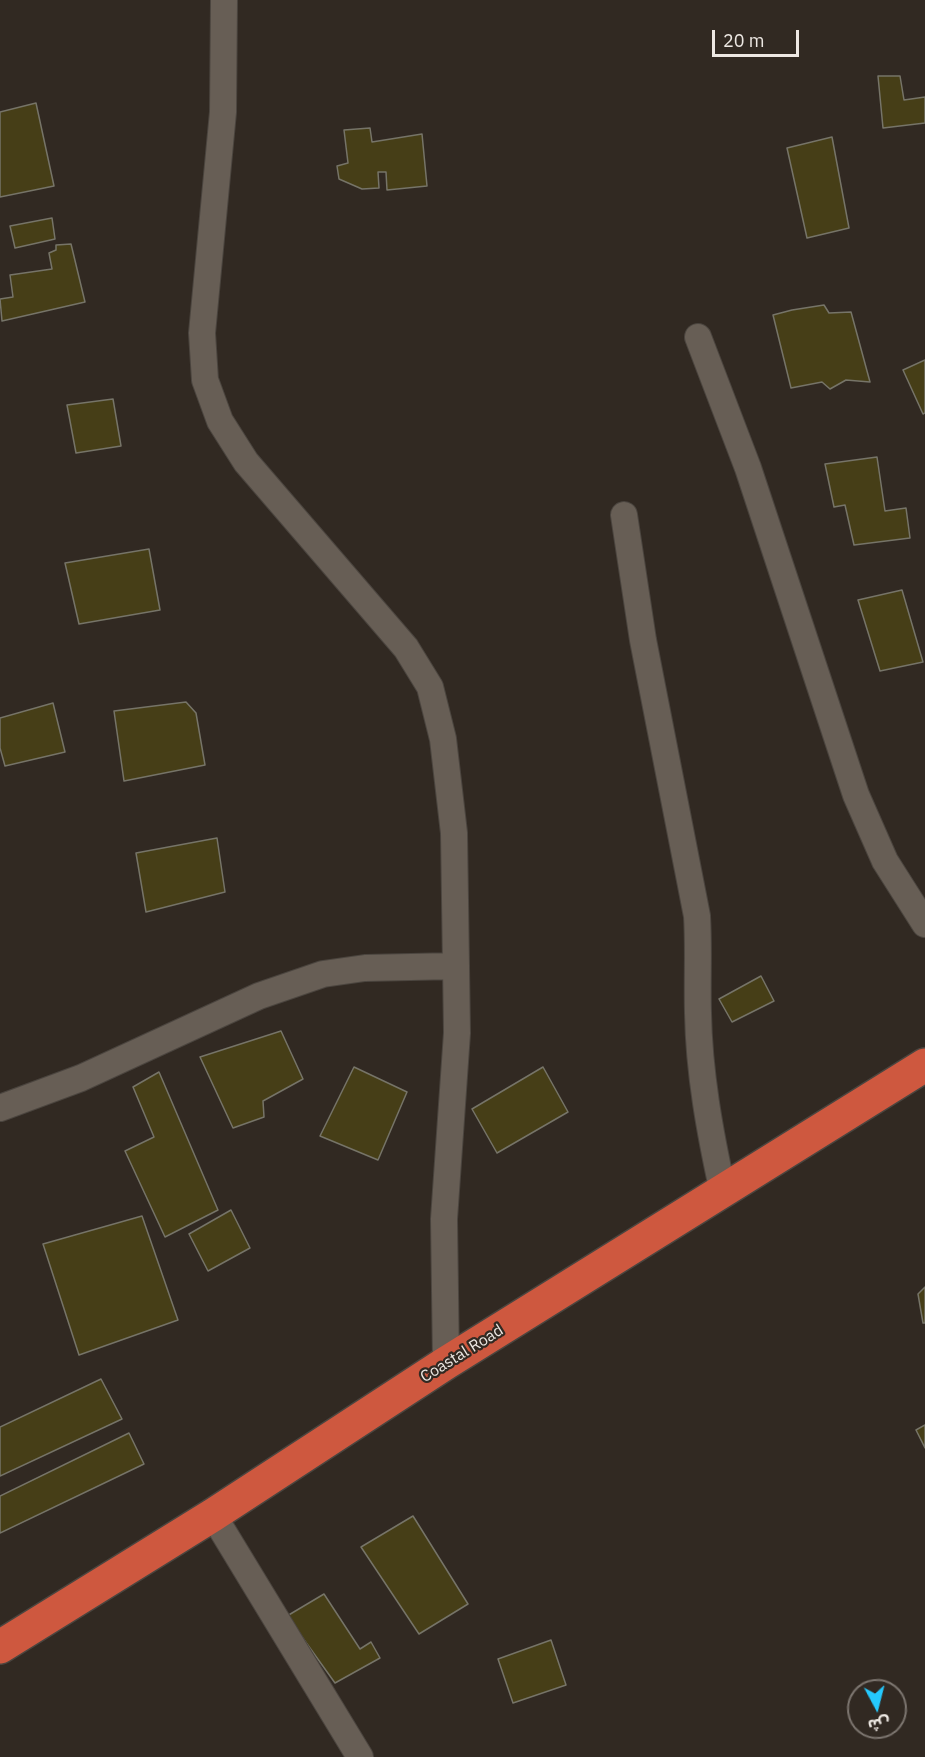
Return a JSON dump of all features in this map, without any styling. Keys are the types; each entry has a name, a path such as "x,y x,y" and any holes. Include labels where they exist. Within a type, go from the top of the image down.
{"highway":[{"name":"Coastal Road","path":"0,1647 213,1515 446,1363 925,1065"}],"street":[{"path":"224,0 223,112 202,333 205,380 220,421 246,462 406,648 430,687 443,739 454,832 457,1033 444,1219 446,1363"},
{"path":"698,337 747,468 856,795 885,861 925,924"},
{"path":"624,515 643,640 697,916 698,1014 707,1118 723,1192"},
{"path":"0,1108 81,1078 259,996 323,974 365,968 456,966"},
{"path":"213,1515 360,1757"}],"building":[{"path":"878,76 900,76 904,100 925,97 925,123 883,128"},
{"path":"36,103 54,186 0,197 0,112"},
{"path":"370,128 372,142 422,134 427,186 387,190 386,172 378,172 379,188 362,189 339,179 337,166 348,163 344,130"},
{"path":"832,137 849,228 807,238 787,148"},
{"path":"52,218 55,239 15,248 10,226"},
{"path":"71,244 85,302 2,321 0,299 13,297 10,275 52,269 49,253 56,250 56,245"},
{"path":"824,305 829,313 851,312 870,382 846,380 830,389 822,382 791,388 773,315"},
{"path":"925,360 925,413 923,414 903,370"},
{"path":"113,399 121,446 76,453 67,405"},
{"path":"877,457 885,511 906,508 910,538 854,545 845,505 834,507 825,464"},
{"path":"149,549 160,610 79,624 65,563"},
{"path":"902,590 923,662 880,671 858,600"},
{"path":"186,702 196,713 205,765 124,781 114,711"},
{"path":"53,703 65,752 5,766 0,748 0,718"},
{"path":"217,838 225,892 146,912 136,853"},
{"path":"761,976 774,1001 732,1022 719,999"},
{"path":"281,1031 303,1079 263,1101 264,1117 233,1128 200,1057"},
{"path":"354,1067 407,1092 378,1160 320,1136"},
{"path":"543,1067 568,1112 497,1153 472,1109"},
{"path":"159,1072 218,1210 165,1237 125,1151 154,1137 133,1087"},
{"path":"231,1210 250,1248 208,1271 189,1234"},
{"path":"142,1216 178,1320 79,1355 43,1244"},
{"path":"925,1287 925,1323 923,1323 918,1294"},
{"path":"101,1379 122,1419 0,1476 0,1427"},
{"path":"925,1425 925,1448 916,1430"},
{"path":"129,1433 144,1464 0,1533 0,1496"},
{"path":"413,1516 468,1604 419,1634 361,1547"},
{"path":"324,1594 360,1649 371,1642 380,1658 335,1683 287,1616"},
{"path":"551,1640 566,1685 513,1703 498,1659"}]}
